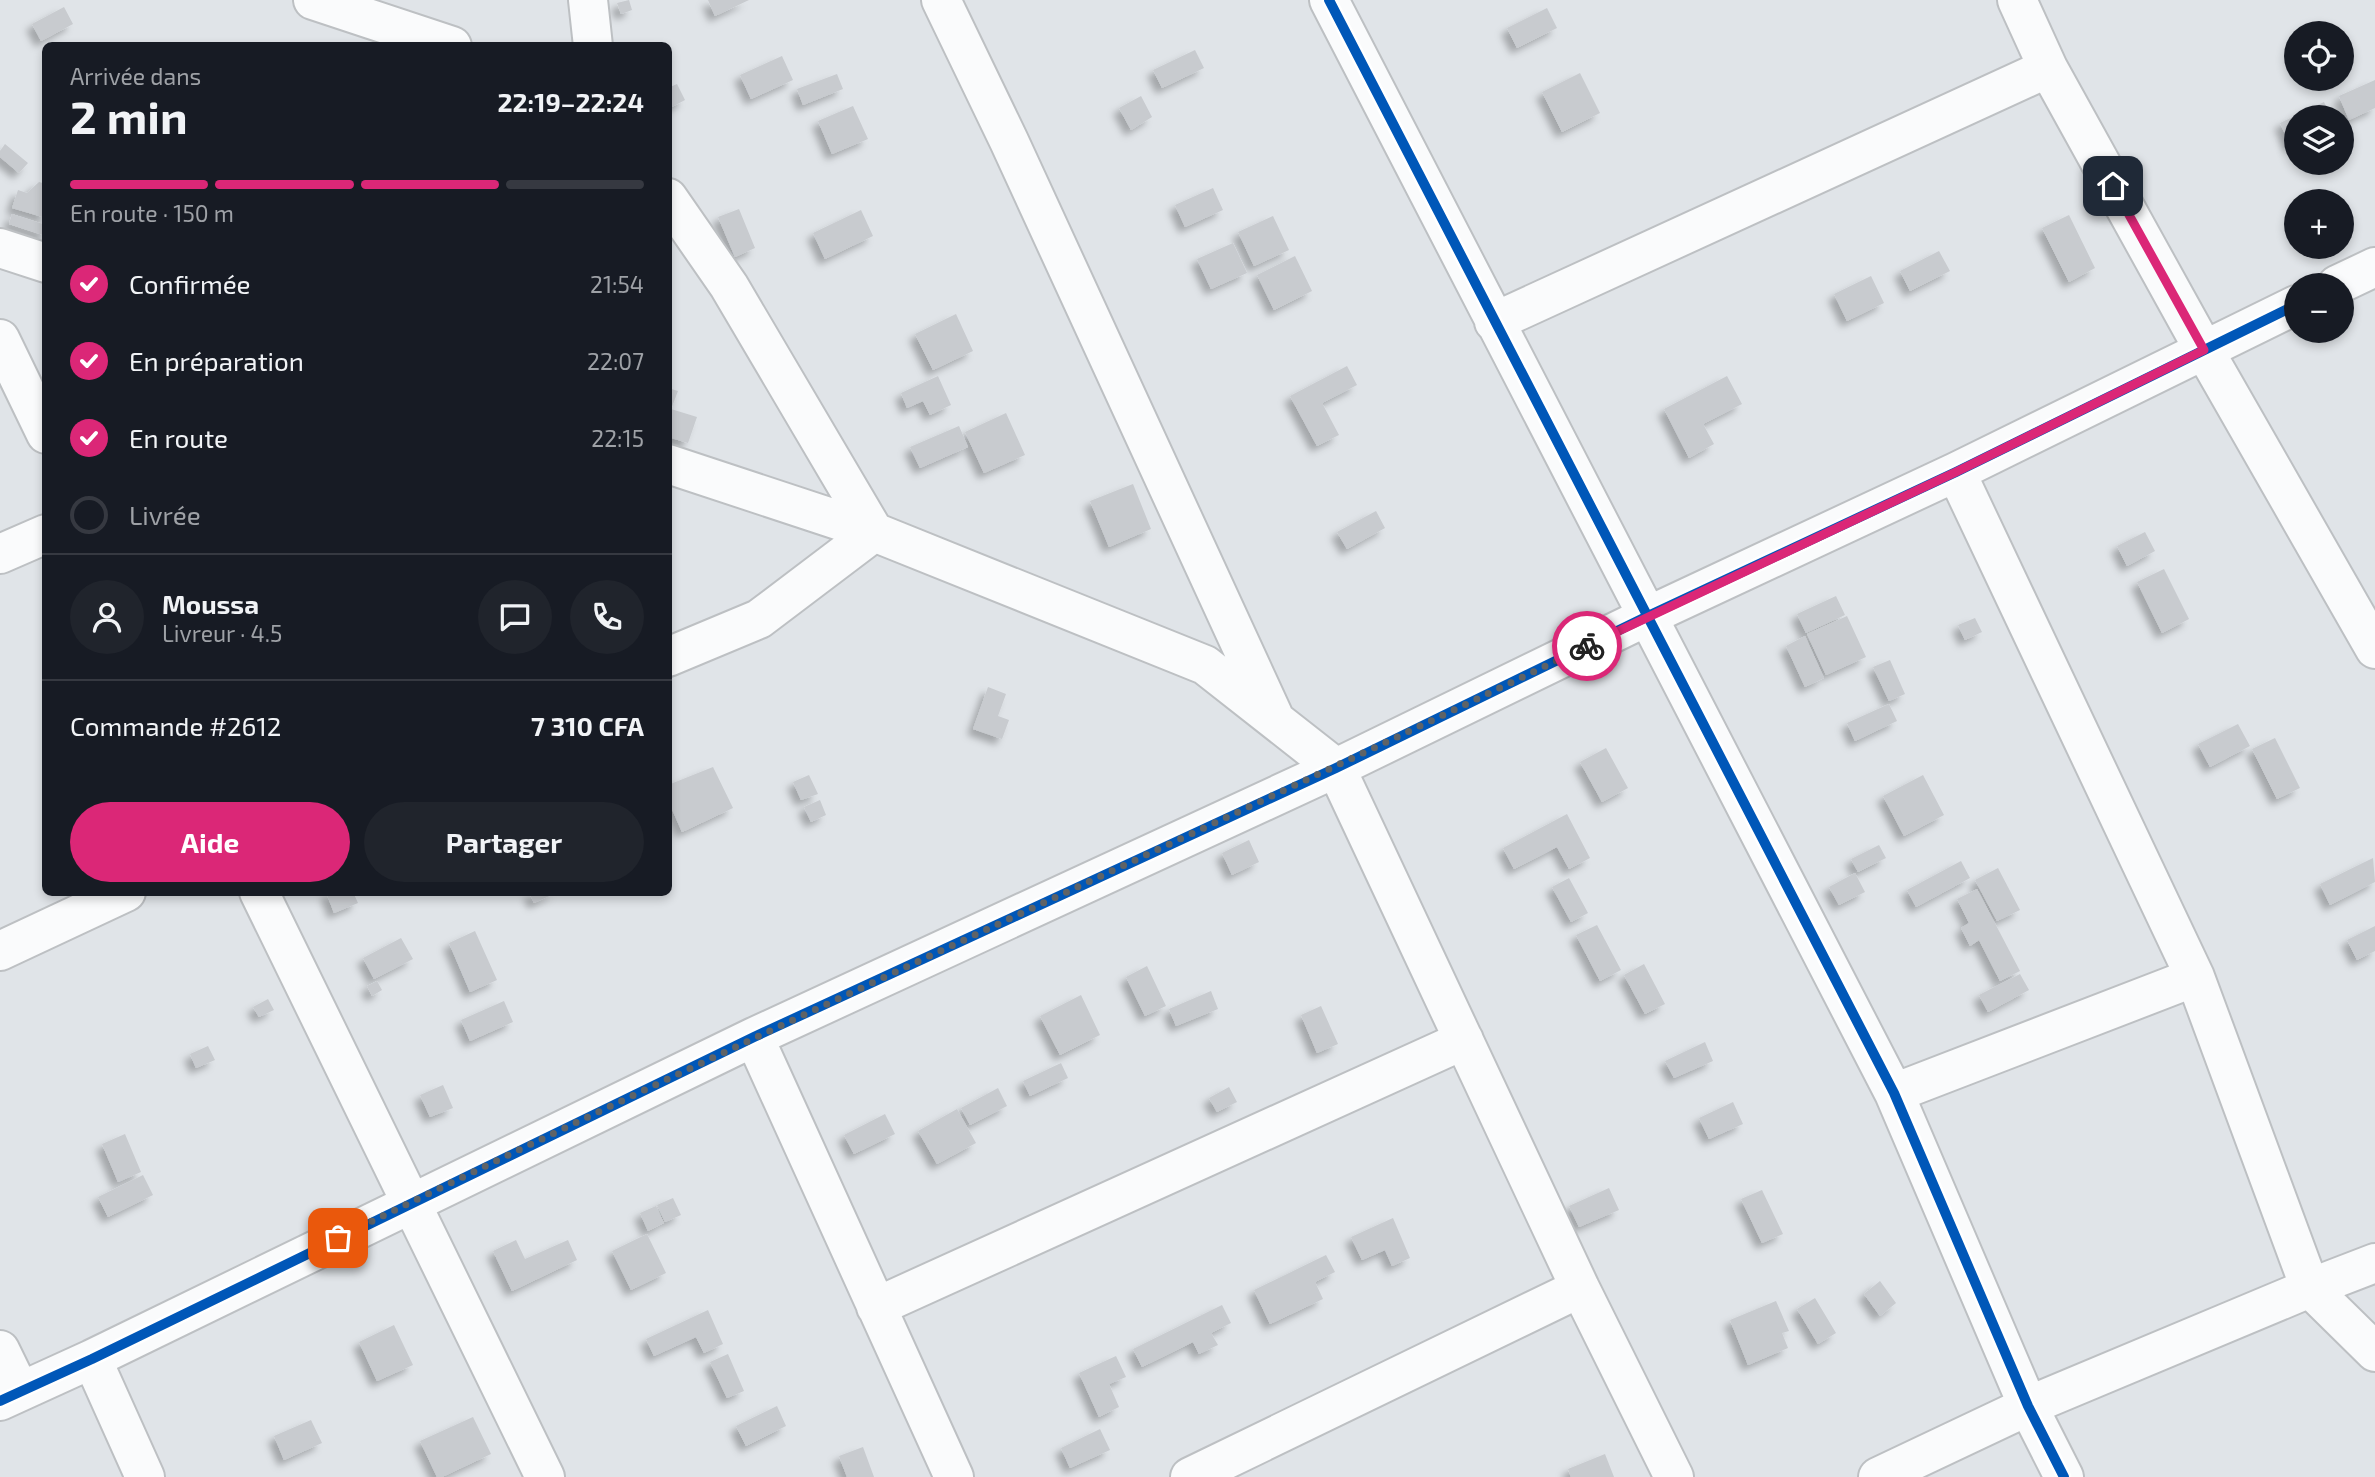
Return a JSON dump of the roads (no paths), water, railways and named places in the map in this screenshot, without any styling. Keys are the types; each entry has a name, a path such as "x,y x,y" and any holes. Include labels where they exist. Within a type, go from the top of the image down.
{"street":[{"path":"313,0 440,42"},
{"path":"589,0 593,42"},
{"path":"941,0 1009,141 1275,720"},
{"path":"1329,0 1894,1093 2028,1406 2064,1477"},
{"path":"2017,0 2048,68 2204,350 2373,641"},
{"path":"1494,322 2048,68"},
{"path":"672,204 729,286 874,532"},
{"path":"0,248 42,262"},
{"path":"2354,277 2375,267"},
{"path":"0,1350 10,1396 92,1359 754,1037 1336,768 1648,616 1956,472 2284,311"},
{"path":"0,339 42,426"},
{"path":"672,465 874,532 1205,665 1336,768 1580,1288 1674,1477"},
{"path":"1956,472 2195,977 2310,1288 2375,1352"},
{"path":"672,655 759,619 874,532"},
{"path":"0,554 42,536"},
{"path":"0,951 117,896"},
{"path":"261,896 545,1477"},
{"path":"1894,1093 2195,977"},
{"path":"754,1037 954,1477"},
{"path":"876,1307 1464,1040"},
{"path":"1878,1477 2028,1406 2375,1263"},
{"path":"1190,1477 1580,1288"},
{"path":"92,1359 145,1477"}]}
